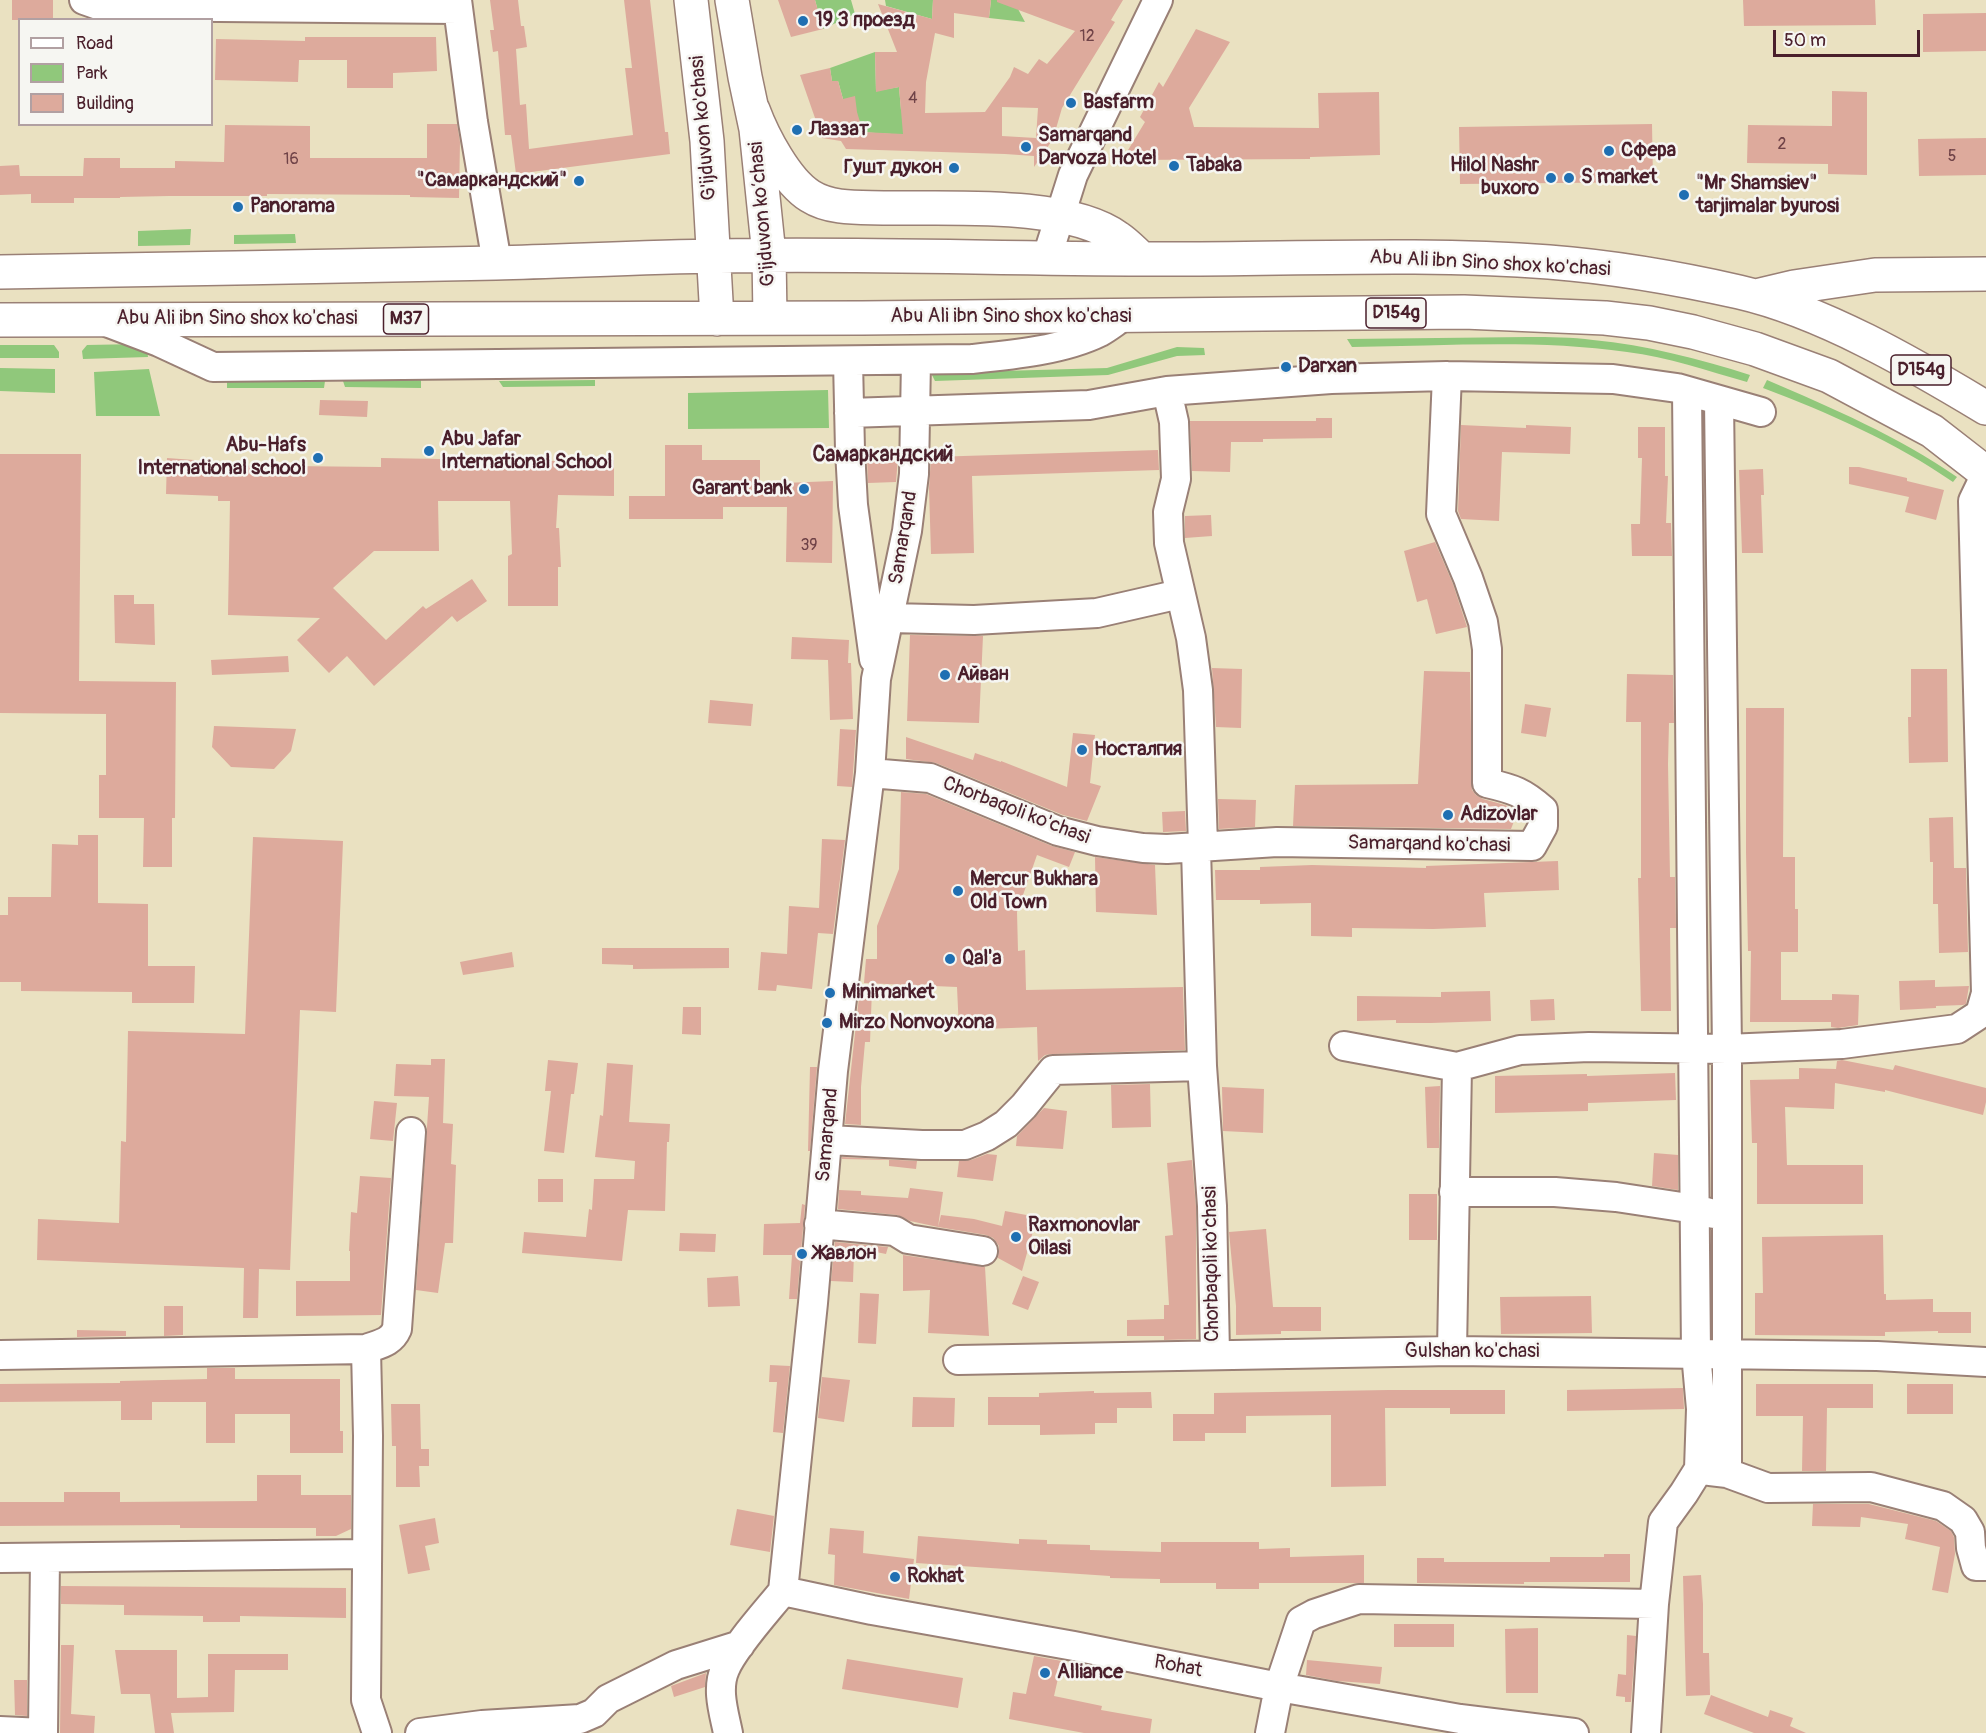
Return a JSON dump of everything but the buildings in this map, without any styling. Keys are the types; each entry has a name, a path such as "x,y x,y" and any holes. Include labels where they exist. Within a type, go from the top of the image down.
{"main road":[{"name":"G'ijduvon ko'chasi","path":"691,0 707,141 714,256"},
{"path":"732,0 745,77 760,128 791,178 810,196 835,206 990,210 1060,215 1118,237 1142,259"},
{"name":"G'ijduvon ko‘chasi","path":"753,110 769,255 770,318"},
{"name":"Abu Ali ibn Sino shox ko'chasi","path":"0,272 497,263 769,255 1142,259 1391,257 1548,262 1644,273 1754,296 1787,306 1855,336 1937,378 1986,408"},
{"path":"714,256 717,319"},
{"name":"D154g","path":"1866,278 1875,275 1902,274 1986,274"},
{"name":"Abu Ali ibn Sino shox ko'chasi","path":"1754,296 1794,287 1866,278"},
{"path":"1855,336 1852,299 1866,278"},
{"name":"Abu Ali ibn Sino shox ko'chasi","path":"0,320 717,319 1464,312 1593,317 1649,323 1693,332 1755,350 1829,376 1932,431 1986,474"}],"street":[{"path":"84,0 101,6 458,4 473,122 497,263"},
{"path":"1047,257 1073,175 1158,0"},
{"path":"95,319 159,342 213,367 972,359 1045,348 1100,332 1124,316"},
{"name":"Samarqand","path":"783,1591 813,1303 833,1071 870,773 876,679 908,531 914,474 916,360"},
{"name":"Samarqand","path":"848,361 853,505 876,679"},
{"path":"849,412 1089,405 1167,391 1331,379 1447,376 1613,379 1686,391 1761,412"},
{"name":"Samarqand ko'chasi","path":"1199,847 1277,842 1532,846 1543,826 1543,810 1526,795 1487,783 1487,650 1483,622 1468,578 1441,514 1447,376"},
{"path":"1167,391 1174,422 1176,479 1168,512 1168,543 1191,638 1198,690 1199,847"},
{"path":"1646,1733 1654,1604 1663,1522 1699,1469 1701,1409 1696,1353 1686,391"},
{"path":"1719,400 1727,1049 1727,1473"},
{"path":"1344,1046 1457,1067 1520,1050 1589,1047 1727,1049 1842,1044 1957,1029 1980,1014 1986,993 1973,501 1986,474"},
{"path":"890,618 974,620 1097,613 1180,594"},
{"name":"Chorbaqoli ko'chasi","path":"870,773 930,778 1058,831 1096,842 1143,848 1199,847 1202,1066 1212,1206 1215,1354"},
{"path":"828,1140 965,1145 987,1136 1006,1124 1053,1070 1202,1066"},
{"path":"1452,1351 1457,1067"},
{"path":"0,1355 366,1349 393,1338 396,1329 411,1132"},
{"path":"1454,1192 1555,1192 1616,1197 1727,1215"},
{"path":"819,1224 895,1231 908,1239 983,1251"},
{"path":"366,1349 368,1400 366,1700 377,1733"},
{"name":"Gulshan ko'chasi","path":"958,1360 1452,1351 1877,1356 1986,1362"},
{"path":"1699,1469 1727,1473 1768,1488 1871,1486 1944,1506 1963,1520 1970,1532 1976,1566 1986,1566"},
{"path":"0,1558 368,1554"},
{"path":"0,1731 43,1733 45,1558"},
{"path":"728,1733 722,1701 724,1669 783,1591"},
{"name":"Rohat","path":"783,1591 1279,1687 1460,1719 1574,1733"},
{"path":"1270,1733 1279,1687 1301,1621 1314,1614 1359,1599 1654,1604"},
{"path":"420,1733 482,1725 580,1719 595,1723 608,1699 676,1665 740,1646"}],"green space":[{"path":"815,0 851,0 855,14 823,29"},
{"path":"885,0 933,0 932,19 886,6"},
{"path":"991,0 1023,0 1018,9 1025,22 989,18"},
{"path":"875,52 876,91 899,87 901,110 912,110 907,135 860,132 843,99 838,81 832,81 830,68"},
{"path":"191,229 190,245 138,246 138,231"},
{"path":"295,234 296,243 234,244 234,235"},
{"path":"1553,337 1633,345 1692,358 1750,375 1747,382 1658,357 1593,348 1524,344 1352,347 1347,339"},
{"path":"139,344 147,349 148,357 83,359 82,351 87,345"},
{"path":"0,345 54,345 59,352 59,358 0,358"},
{"path":"1177,347 1204,348 1205,355 1177,356 1108,375 935,381 931,373 1107,368"},
{"path":"0,368 55,369 55,393 0,391"},
{"path":"149,369 160,416 96,416 94,372"},
{"path":"421,380 421,388 345,387 343,381"},
{"path":"595,380 595,386 503,387 499,381"},
{"path":"1767,380 1840,412 1912,448 1957,477 1953,482 1861,429 1763,388"},
{"path":"325,381 324,388 227,388 227,382"},
{"path":"828,390 829,428 688,429 688,393"}],"place":[{"name":"19 3 проезд","path":"803,21"},
{"name":"Basfarm","path":"1071,103"},
{"name":"Лаззат","path":"797,130"},
{"name":"Samarqand Darvoza Hotel","path":"1026,147"},
{"name":"Сфера","path":"1609,151"},
{"name":"Tabaka","path":"1174,166"},
{"name":"Гушт дукон","path":"954,168"},
{"name":"Hilol Nashr buxoro","path":"1551,178"},
{"name":"S market","path":"1569,178"},
{"name":"\"Самаркандский\"","path":"579,181"},
{"name":"\"Mr Shamsiev\" tarjimalar byurosi","path":"1684,195"},
{"name":"Panorama","path":"238,207"},
{"name":"Darxan","path":"1286,367"},
{"name":"Abu Jafar International School","path":"429,451"},
{"name":"Abu-Hafs International school","path":"318,458"},
{"name":"Garant bank","path":"804,489"},
{"name":"Айван","path":"945,675"},
{"name":"Носталгия","path":"1082,750"},
{"name":"Adizovlar","path":"1448,815"},
{"name":"Mercur Bukhara Old Town","path":"958,891"},
{"name":"Qal'a","path":"950,959"},
{"name":"Minimarket","path":"830,993"},
{"name":"Mirzo Nonvoyxona","path":"827,1023"},
{"name":"Raxmonovlar Oilasi","path":"1016,1237"},
{"name":"Жавлон","path":"802,1254"},
{"name":"Rokhat","path":"895,1577"},
{"name":"Alliance","path":"1045,1673"}],"district":[{"name":"Самаркандский","path":"883,456"}]}
